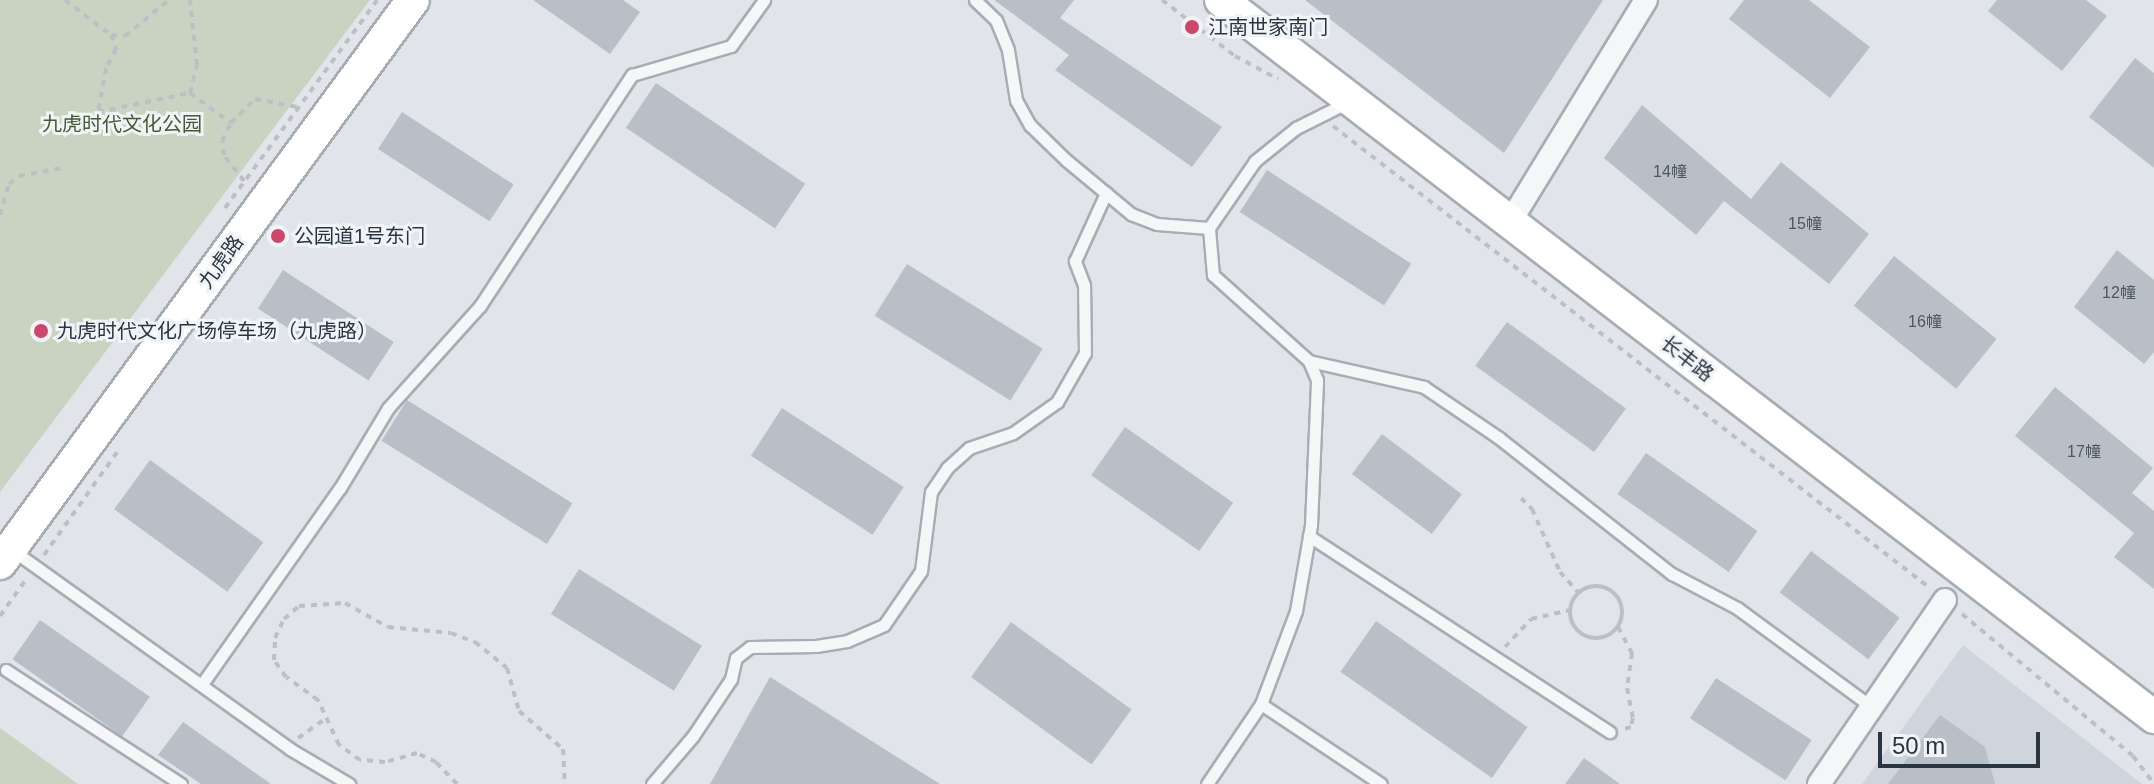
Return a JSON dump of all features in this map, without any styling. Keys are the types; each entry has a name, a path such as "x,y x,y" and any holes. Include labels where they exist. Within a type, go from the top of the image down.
{"street":[{"name":"九虎路","path":"5,556 413,0"},
{"name":"长丰路","path":"1221,0 2154,717"},
{"path":"1510,222 1646,0"},
{"path":"1819,784 1945,600"}],"lane":[{"path":"202,684 340,488 388,408 450,345 480,306 632,75 731,46 764,0"},
{"path":"975,0 996,20 1008,50 1016,100 1030,125 1131,214 1157,224 1209,228"},
{"path":"1207,784 1261,704 1296,611 1309,536 1317,380 1309,361 1213,275 1209,228 1255,161 1351,100"},
{"path":"652,784 693,736 731,679 736,658 750,647 816,646 847,641 884,625 921,571 931,492 947,468 969,448 1013,433 1057,402 1085,353 1084,285 1075,261 1106,193"},
{"path":"1309,361 1424,387 1499,438 1672,574 1737,608 1872,707"},
{"path":"1309,536 1610,732"},
{"path":"5,556 202,684 290,749 349,784"},
{"path":"6,670 181,784"},
{"path":"1261,704 1381,784"}],"path":[{"path":"65,0 111,35 116,49 106,68 98,112 190,93 231,123"},
{"path":"111,35 125,36 169,0"},
{"path":"190,0 197,65 190,93"},
{"path":"1162,0 1235,56 1283,82"},
{"path":"244,181 224,155 222,141 231,123 255,99 297,107"},
{"path":"1323,115 1343,137 1945,600 2133,756 2154,784"},
{"path":"0,215 9,184 19,176 62,168"},
{"path":"1521,498 1532,509 1560,572 1579,593"},
{"path":"1610,732 1631,727 1633,718 1627,688 1632,653 1618,627 1622,604 1611,590 1594,586 1579,593 1571,610 1577,630 1591,638 1609,635 1618,627"},
{"path":"457,784 436,762 417,753 385,762 360,760 339,745 318,700 286,677 274,660 275,638 284,619 299,606 321,600 345,603 388,627 411,634 451,633 484,649 507,668 519,711 563,749 565,784"},
{"path":"1497,659 1531,619 1560,608 1571,610"},
{"path":"290,749 314,723 327,718"}],"shaded area":[{"path":"1963,645 2142,784 1862,784"}],"green space":[{"name":"九虎时代文化公园","path":"0,0 370,0 0,492"},
{"path":"0,728 78,784 0,784"}],"building":[{"path":"533,0 623,0 640,12 610,54"},
{"path":"994,0 1074,0 1060,18 1222,127 1192,167 1055,70 1069,55"},
{"path":"1305,0 1603,0 1504,153"},
{"path":"1744,0 1809,0 1870,47 1830,98 1729,19"},
{"path":"1997,0 2086,0 2107,16 2062,71 1988,11"},
{"path":"2135,58 2154,73 2154,168 2089,117"},
{"path":"656,83 805,184 775,228 626,128"},
{"path":"1642,105 1751,199 1781,162 1869,234 1829,284 1724,201 1696,235 1604,158"},
{"path":"402,112 514,184 490,221 378,149"},
{"path":"1267,170 1411,264 1384,306 1240,212"},
{"path":"2117,250 2154,280 2154,352 2144,364 2074,307"},
{"path":"1894,256 1997,339 1956,389 1854,306"},
{"path":"907,264 1043,349 1010,401 875,316"},
{"path":"283,270 394,342 369,380 258,309"},
{"path":"1507,322 1626,408 1594,452 1475,366"},
{"path":"2055,387 2153,468 2132,493 2154,511 2154,589 2114,557 2134,533 2015,436"},
{"path":"407,400 572,503 547,544 382,441"},
{"path":"782,408 904,487 873,535 751,456"},
{"path":"1125,427 1233,503 1199,551 1091,475"},
{"path":"1382,434 1462,494 1432,534 1352,474"},
{"path":"1646,453 1757,531 1729,572 1617,494"},
{"path":"150,460 263,542 227,592 114,509"},
{"path":"1811,551 1900,618 1868,659 1780,593"},
{"path":"579,569 702,646 674,691 551,614"},
{"path":"40,620 150,697 122,736 12,659"},
{"path":"1376,621 1528,727 1492,778 1340,672"},
{"path":"1011,622 1132,710 1092,765 971,677"},
{"path":"770,677 940,784 710,784"},
{"path":"1716,678 1812,740 1785,780 1690,718"},
{"path":"1940,715 1985,747 1995,784 1888,784"},
{"path":"183,722 271,784 201,784 158,755"},
{"path":"1584,758 1620,784 1565,784"}],"place":[{"name":"江南世家南门","path":"1192,27"},
{"name":"公园道1号东门","path":"278,236"},
{"name":"九虎时代文化广场停车场（九虎路）","path":"41,331"}]}
